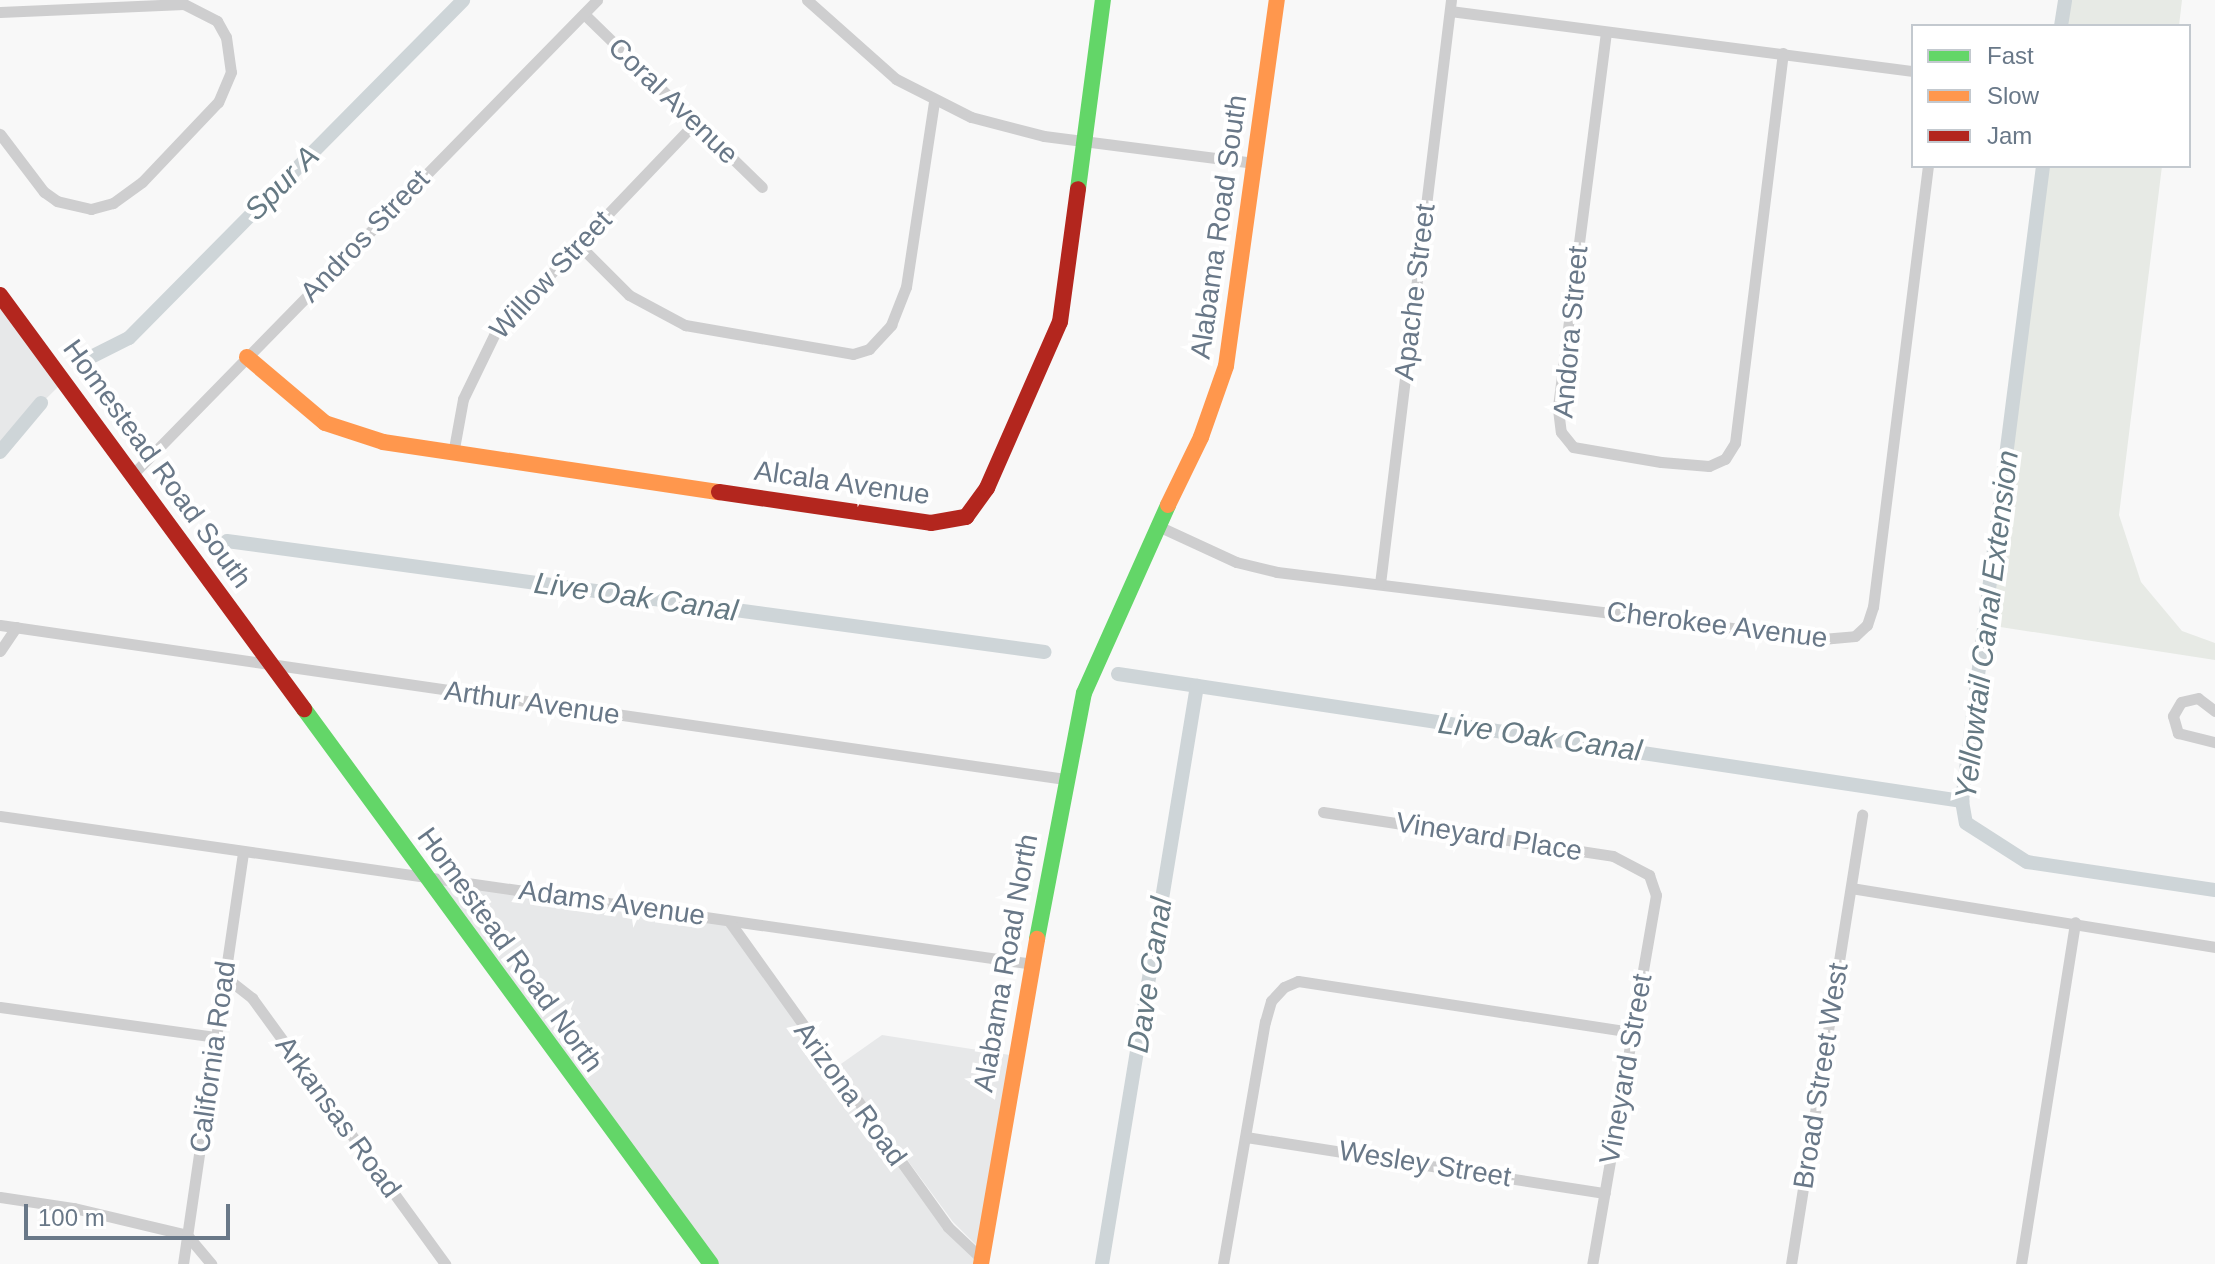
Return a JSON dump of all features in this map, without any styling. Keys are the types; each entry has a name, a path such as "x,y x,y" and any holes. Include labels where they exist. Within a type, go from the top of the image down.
{"street":[{"name":"Andros Street","path":"134,473 597,0"},
{"path":"807,0 878,66 934,102 1012,130 1256,163"},
{"name":"Alcala Avenue","path":"247,357 287,395 339,430 453,454 931,523 966,517 987,488 1060,322 1103,0"},
{"name":"Alabama Road South","path":"1091,673 1201,437 1226,366 1277,0"},
{"path":"0,134 44,192 57,201 91,209 113,203 142,182 218,102 231,72 226,37 217,21 184,4 4,7"},
{"path":"1450,6 1606,32 1911,71"},
{"name":"Apache Street","path":"1380,584 1450,6"},
{"name":"Coral Avenue","path":"584,14 762,187"},
{"name":"Andora Street","path":"1606,32 1558,409 1561,432 1573,447 1634,459 1709,466 1725,459 1735,443 1783,53"},
{"path":"578,244 629,295 685,325 853,354 869,349 891,325 906,287 934,102"},
{"name":"Willow Street","path":"453,454 463,399 483,350 578,244 695,123"},
{"name":"Cherokee Avenue","path":"1158,526 1257,568 1822,639 1855,636 1867,625 1873,607 1928,168"},
{"name":"Homestead Road South","path":"0,295 134,473 271,665"},
{"name":"Arthur Avenue","path":"0,625 1065,779"},
{"path":"0,651 16,627"},
{"name":"Homestead Road North","path":"271,665 711,1264"},
{"name":"Alabama Road North","path":"982,1261 1065,779 1091,673"},
{"path":"2215,711 2198,698 2181,702 2173,716 2178,733 2215,742"},
{"name":"Vineyard Place","path":"1323,812 1613,856 1649,875"},
{"name":"Broad Street West","path":"1791,1264 1862,815"},
{"name":"Adams Avenue","path":"0,816 1033,964"},
{"name":"California Road","path":"183,1264 243,851"},
{"name":"Vineyard Street","path":"1592,1264 1656,895 1649,875"},
{"path":"1851,888 2215,947"},
{"name":"Arizona Road","path":"729,921 948,1227 982,1261"},
{"path":"2021,1264 2075,922"},
{"name":"Arkansas Road","path":"224,976 252,998 445,1264"},
{"path":"1223,1264 1271,1001 1294,983 1632,1032"},
{"path":"0,1007 215,1037"},
{"name":"Wesley Street","path":"1246,1137 1605,1193"},
{"path":"0,1197 74,1208 187,1235 211,1264"}],"shaded area":[{"path":"2060,0 2182,0 2179,24 2057,24"},
{"path":"2039,168 2162,168 2119,515 2141,582 2182,631 2215,643 2215,660 1981,624"},
{"path":"0,307 59,386 0,444"},
{"path":"426,878 729,921 981,1264 711,1264"},
{"path":"882,1035 1010,1055 977,1246 953,1222 838,1066"}],"waterway":[{"name":"Spur A","path":"93,356 129,338 463,0"},
{"name":"Yellowtail Canal Extension","path":"2061,24 2065,0"},
{"name":"Yellowtail Canal Extension","path":"2043,168 1962,801 1966,823 2027,862 2215,890"},
{"name":"Spur A","path":"0,452 41,403"},
{"name":"Live Oak Canal","path":"227,541 1045,652"},
{"name":"Live Oak Canal","path":"1118,674 1962,801"},
{"name":"Dave Canal","path":"1102,1264 1197,686"}],"traffic: fast":[{"path":"1078,189 1103,0"},
{"path":"1037,939 1084,693 1168,505"},
{"path":"304,709 711,1264"}],"traffic: slow":[{"path":"1168,505 1201,437 1226,366 1277,0"},
{"path":"247,357 325,423 383,442 719,492"},
{"path":"981,1264 1037,939"}],"traffic: jam":[{"path":"719,492 931,523 966,517 987,488 1060,322 1078,189"},
{"path":"0,295 304,709"}]}
